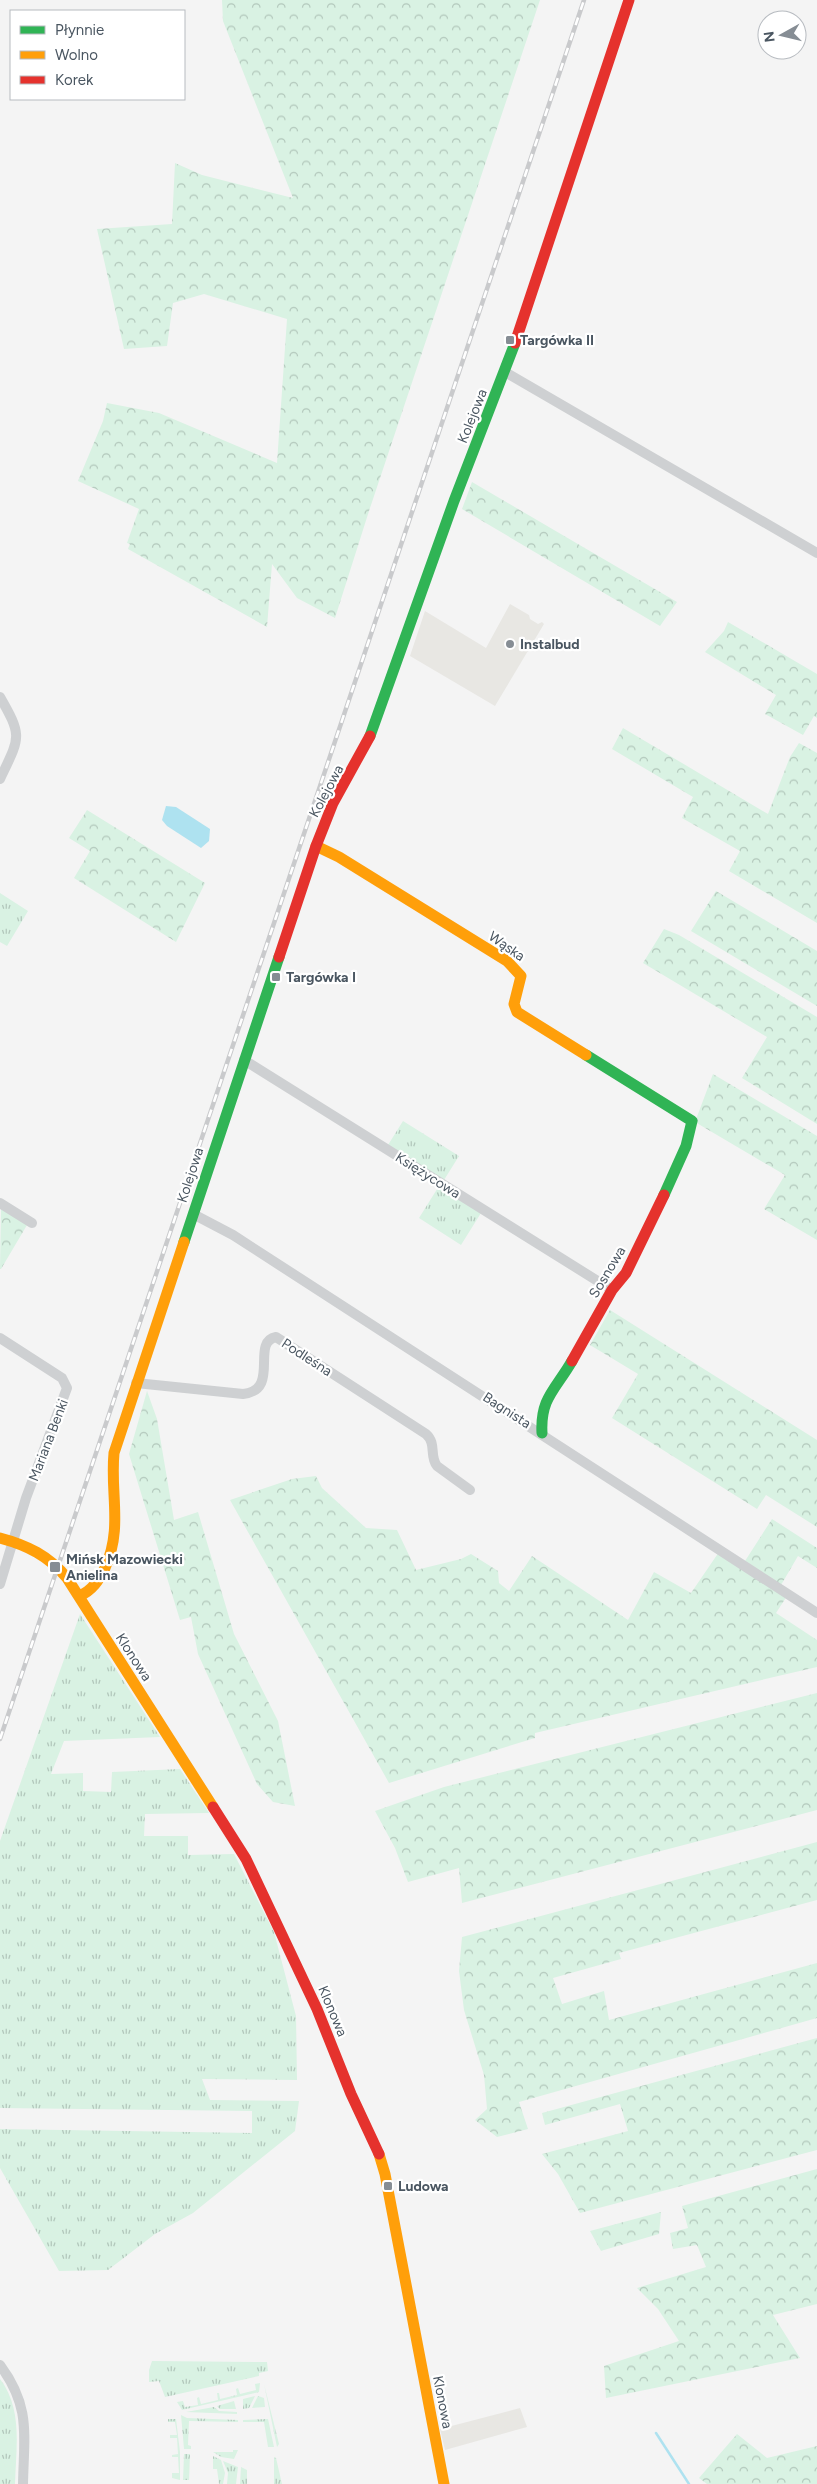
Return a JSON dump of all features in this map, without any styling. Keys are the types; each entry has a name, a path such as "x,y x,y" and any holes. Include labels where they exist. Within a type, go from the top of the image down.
{"street":[{"name":"Kolejowa","path":"79,1596 89,1592 100,1578 116,1540 117,1514 112,1465 136,1383 316,846 333,803 366,747 395,670 454,501 505,372 629,0"},
{"path":"505,372 817,553"},
{"path":"0,696 15,723 17,744 1,773"},
{"name":"Wąska","path":"316,846 339,857 517,968 523,984 514,1004 517,1012 692,1121"},
{"name":"Księżycowa","path":"244,1060 612,1290"},
{"name":"Sosnowa","path":"542,1433 544,1404 568,1368 612,1290 626,1272 672,1179 686,1146 692,1121"},
{"path":"0,1203 32,1223"},
{"name":"Bagnista","path":"193,1214 233,1235 817,1612"},
{"name":"Podleśna","path":"136,1383 243,1394 258,1389 262,1383 266,1346 272,1338 276,1337 426,1434 433,1444 434,1462 437,1466 470,1490"},
{"name":"Mariana Benki","path":"0,1584 26,1498 67,1388 62,1378 2,1339"},
{"name":"Klonowa","path":"0,1538 14,1541 36,1550 56,1565 79,1596 246,1859 317,2009 351,2094 376,2145 390,2195 444,2484"},
{"path":"0,2365 15,2387 22,2409 23,2484"}],"shaded area":[{"path":"510,604 529,615 530,619 538,624 542,622 544,624 495,706 410,656 425,611 486,648"},
{"path":"520,2408 527,2427 445,2450 440,2429"}],"green space":[{"path":"222,0 540,0 335,618 297,598 272,564 267,627 128,549 130,544 127,543 139,509 78,481 103,421 107,403 159,413 277,463 287,319 204,294 173,303 167,346 124,349 97,229 172,224 175,163 202,175 293,198 223,21"},
{"path":"472,482 677,602 660,626 462,509"},
{"path":"728,622 817,674 817,718 814,716 803,735 765,714 776,695 705,652 724,631"},
{"path":"623,728 768,814 790,757 799,743 817,753 817,923 729,871 740,851 682,818 693,797 612,749"},
{"path":"87,810 205,883 176,942 74,878 90,851 69,838"},
{"path":"716,891 817,951 817,1006 691,931"},
{"path":"0,893 28,911 7,946 0,942"},
{"path":"664,929 679,935 817,1017 817,1124 742,1078 767,1037 643,963"},
{"path":"713,1074 817,1136 817,1240 764,1209 785,1175 695,1122"},
{"path":"403,1121 459,1156 444,1180 388,1145"},
{"path":"439,1186 481,1213 461,1245 419,1218"},
{"path":"1,1209 27,1225 0,1269"},
{"path":"610,1310 817,1440 817,1527 766,1495 757,1509 612,1418 638,1374 590,1345"},
{"path":"147,1391 157,1419 174,1520 198,1512 234,1634 278,1721 295,1806 273,1802 257,1784 198,1654 191,1617 180,1620 129,1454"},
{"path":"316,1476 322,1488 366,1528 397,1530 416,1570 461,1559 471,1554 498,1571 499,1583 509,1591 532,1556 628,1620 654,1572 691,1593 719,1552 787,1596 776,1613 817,1640 817,1667 535,1733 535,1738 389,1783 230,1500 292,1479"},
{"path":"772,1519 817,1548 817,1568 798,1556 781,1585 745,1561"},
{"path":"80,1614 160,1737 64,1741 51,1774 83,1773 83,1791 111,1792 112,1772 180,1769 209,1813 145,1814 144,1836 188,1836 188,1855 234,1854 274,1932 296,2016 297,2080 202,2079 210,2100 299,2101 295,2131 193,2213 155,2234 108,2270 59,2271 0,2168 0,2129 252,2133 252,2111 0,2108 0,1841"},
{"path":"817,1693 817,1810 462,1903 459,1868 408,1882 395,1848 375,1811 444,1787"},
{"path":"817,1842 817,1900 619,1953 621,1959 553,1978 562,2004 604,1991 609,2020 817,1963 817,2018 519,2102 528,2129 497,2137 475,2120 487,2109 484,2075 464,2010 459,1971 462,1937"},
{"path":"817,2038 817,2150 580,2213 558,2174 542,2154 628,2131 620,2104 545,2125 542,2113"},
{"path":"817,2169 817,2304 773,2315 800,2358 606,2398 604,2366 679,2341 658,2309 637,2288 706,2267 697,2245 673,2249 670,2233 688,2228 682,2206"},
{"path":"661,2212 659,2234 601,2251 590,2231"},
{"path":"152,2361 267,2362 268,2371 259,2373 259,2376 165,2397 159,2381 149,2382 149,2370"},
{"path":"0,2379 12,2403 15,2416 17,2443 15,2484 0,2484"},
{"path":"260,2383 259,2392 182,2410 177,2402 183,2401 185,2407 198,2405 197,2398 199,2397 201,2404 218,2400 217,2393 219,2393 220,2399 237,2395 236,2389 238,2388 240,2394 256,2390 255,2384"},
{"path":"264,2384 279,2444 277,2447"},
{"path":"255,2396 249,2408 243,2409 243,2399"},
{"path":"258,2396 264,2398 265,2407 252,2408"},
{"path":"234,2401 236,2409 220,2409 217,2406"},
{"path":"214,2407 219,2411 237,2412 237,2414 186,2412"},
{"path":"181,2415 187,2418 238,2420 238,2422 189,2421 188,2445 191,2446 191,2449 184,2449"},
{"path":"168,2419 176,2419 180,2452 180,2480 172,2478 172,2473 179,2473 178,2457 172,2457 172,2455 178,2454 177,2438 170,2438 170,2435 177,2435 175,2422 168,2422"},
{"path":"268,2419 274,2447 268,2447 264,2422 243,2422 243,2420"},
{"path":"737,2434 767,2458 817,2446 817,2484 707,2484 699,2478"},
{"path":"233,2450 238,2450 234,2459 221,2457 213,2452 233,2452"},
{"path":"184,2454 190,2454 189,2480 183,2480"},
{"path":"213,2456 221,2460 225,2473 223,2484 219,2484 217,2469 213,2469"},
{"path":"274,2457 276,2458 282,2484 274,2484"},
{"path":"223,2461 238,2467 236,2484 227,2484 228,2473"},
{"path":"241,2467 247,2470 247,2484 240,2484"}],"water":[{"path":"166,806 176,807 210,829 209,841 201,848 167,826 162,820"}],"waterway":[{"path":"656,2433 689,2484"}],"railway":[{"path":"0,1739 584,0"}],"traffic: fast":[{"path":"370,736 454,501 515,343"},
{"path":"184,1242 279,957"},
{"path":"586,1055 692,1121 686,1146 664,1195"},
{"path":"542,1433 542,1421 546,1402 572,1361"}],"traffic: slow":[{"path":"316,846 339,857 507,961 521,976 514,1004 517,1012 586,1055"},
{"path":"79,1596 88,1591 98,1581 110,1553 115,1525 114,1453 184,1242"},
{"path":"0,1538 37,1552 53,1563 67,1578 213,1807"},
{"path":"379,2154 385,2174 444,2484"}],"traffic: jam":[{"path":"515,343 629,0"},
{"path":"279,957 316,846 333,803 370,736"},
{"path":"572,1361 612,1290 626,1273 664,1195"},
{"path":"213,1807 246,1859 317,2009 351,2094 379,2154"}],"place":[{"name":"Targówka II","path":"510,340"},
{"name":"Instalbud","path":"510,644"},
{"name":"Targówka I","path":"276,977"},
{"name":"Mińsk Mazowiecki Anielina","path":"55,1567"},
{"name":"Ludowa","path":"388,2186"}]}
